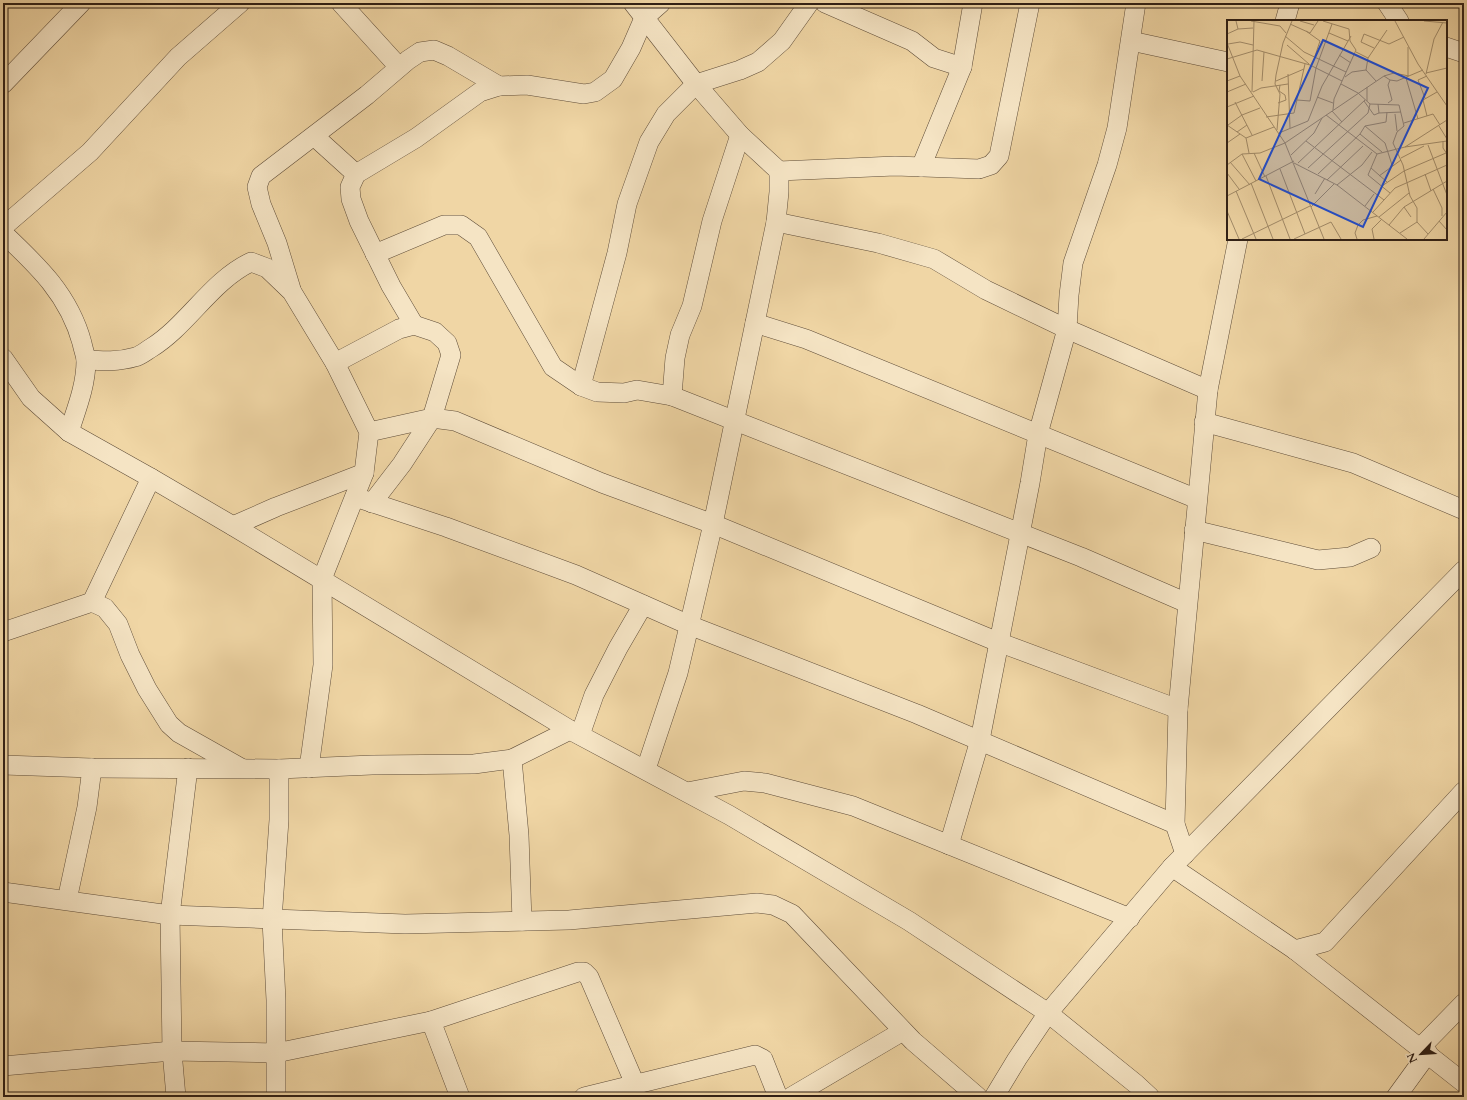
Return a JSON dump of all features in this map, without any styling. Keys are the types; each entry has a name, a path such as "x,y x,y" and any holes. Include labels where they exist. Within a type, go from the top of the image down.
{"street":[{"path":"3,84 81,3"},
{"path":"3,227 90,152 178,57 240,3"},
{"path":"341,3 399,68"},
{"path":"639,10 660,3"},
{"path":"581,386 617,252 627,204 649,142 666,114 696,84 740,70 758,62 782,41 809,3"},
{"path":"825,3 912,41 934,58 962,67"},
{"path":"921,167 962,67 973,3"},
{"path":"639,10 696,84 740,135 779,171 921,167 979,169 991,165 999,156 1030,3"},
{"path":"950,844 980,740 1038,434 1067,329 1073,263 1107,165 1117,128 1136,3"},
{"path":"1285,20 1290,3"},
{"path":"1387,3 1398,20"},
{"path":"414,325 391,286 359,221 351,199 350,187 356,174 416,138 480,92 500,86 527,85 584,94 595,92 613,79 631,48 639,10"},
{"path":"1131,41 1227,62"},
{"path":"1447,47 1464,53"},
{"path":"364,500 364,472 369,432 335,363 292,292 277,243 261,204 257,187 261,176 420,52 434,50 448,56 500,86"},
{"path":"672,396 675,358 680,335 692,306 712,221 740,135"},
{"path":"314,136 356,174"},
{"path":"646,769 678,673 713,524 776,222 779,192 779,171"},
{"path":"776,222 878,243 934,259 986,290 1067,329 1208,390"},
{"path":"375,254 444,225 461,225 478,237 553,366 581,386 598,392 624,393 637,390 672,396 1020,533 1187,603"},
{"path":"3,233 41,268 62,298 78,329 86,360 81,395 68,432"},
{"path":"1238,240 1208,390 1204,422 1178,709 1175,824 1179,860 1323,971 1464,1083"},
{"path":"86,360 114,362 136,357 165,339 199,304 238,268 251,262 267,268 292,292"},
{"path":"755,323 806,339 1197,499"},
{"path":"309,768 323,665 322,579 364,500 402,464 432,418 452,355 448,343 435,332 414,325 399,329 335,363"},
{"path":"3,358 31,398 68,432 233,526 575,733 646,769 687,792 910,921 1048,1013 1150,1097"},
{"path":"369,432 432,418 455,422 602,483 713,524 998,642 1178,709"},
{"path":"1204,422 1353,463 1464,510"},
{"path":"233,526 364,472"},
{"path":"92,602 151,478"},
{"path":"364,500 446,527 576,575 689,626 910,711 1175,824"},
{"path":"1194,530 1318,560 1350,557 1371,548"},
{"path":"994,1097 1016,1059 1048,1013 1179,860 1464,570"},
{"path":"3,632 92,602 105,608 118,624 130,655 147,689 169,724 183,736 242,768"},
{"path":"3,765 92,768 279,769 372,765 474,764 512,759 575,733 618,648 642,605"},
{"path":"512,759 519,835 522,921"},
{"path":"67,900 87,808 92,768"},
{"path":"176,1097 172,1051 170,915 188,768"},
{"path":"276,1097 272,920 279,820 279,769"},
{"path":"687,792 744,781 765,783 853,806 1130,918"},
{"path":"1295,950 1325,942 1464,791"},
{"path":"3,892 170,915 405,924 569,920 757,903 773,905 792,914 903,1031 978,1097"},
{"path":"1323,971 1325,942"},
{"path":"3,1066 172,1051 276,1053 430,1021 578,972 584,972 590,977 635,1084"},
{"path":"1396,1097 1424,1051 1464,1003"},
{"path":"430,1021 460,1097"},
{"path":"791,1097 903,1031"},
{"path":"584,1097 755,1055 764,1059 778,1097"}]}
